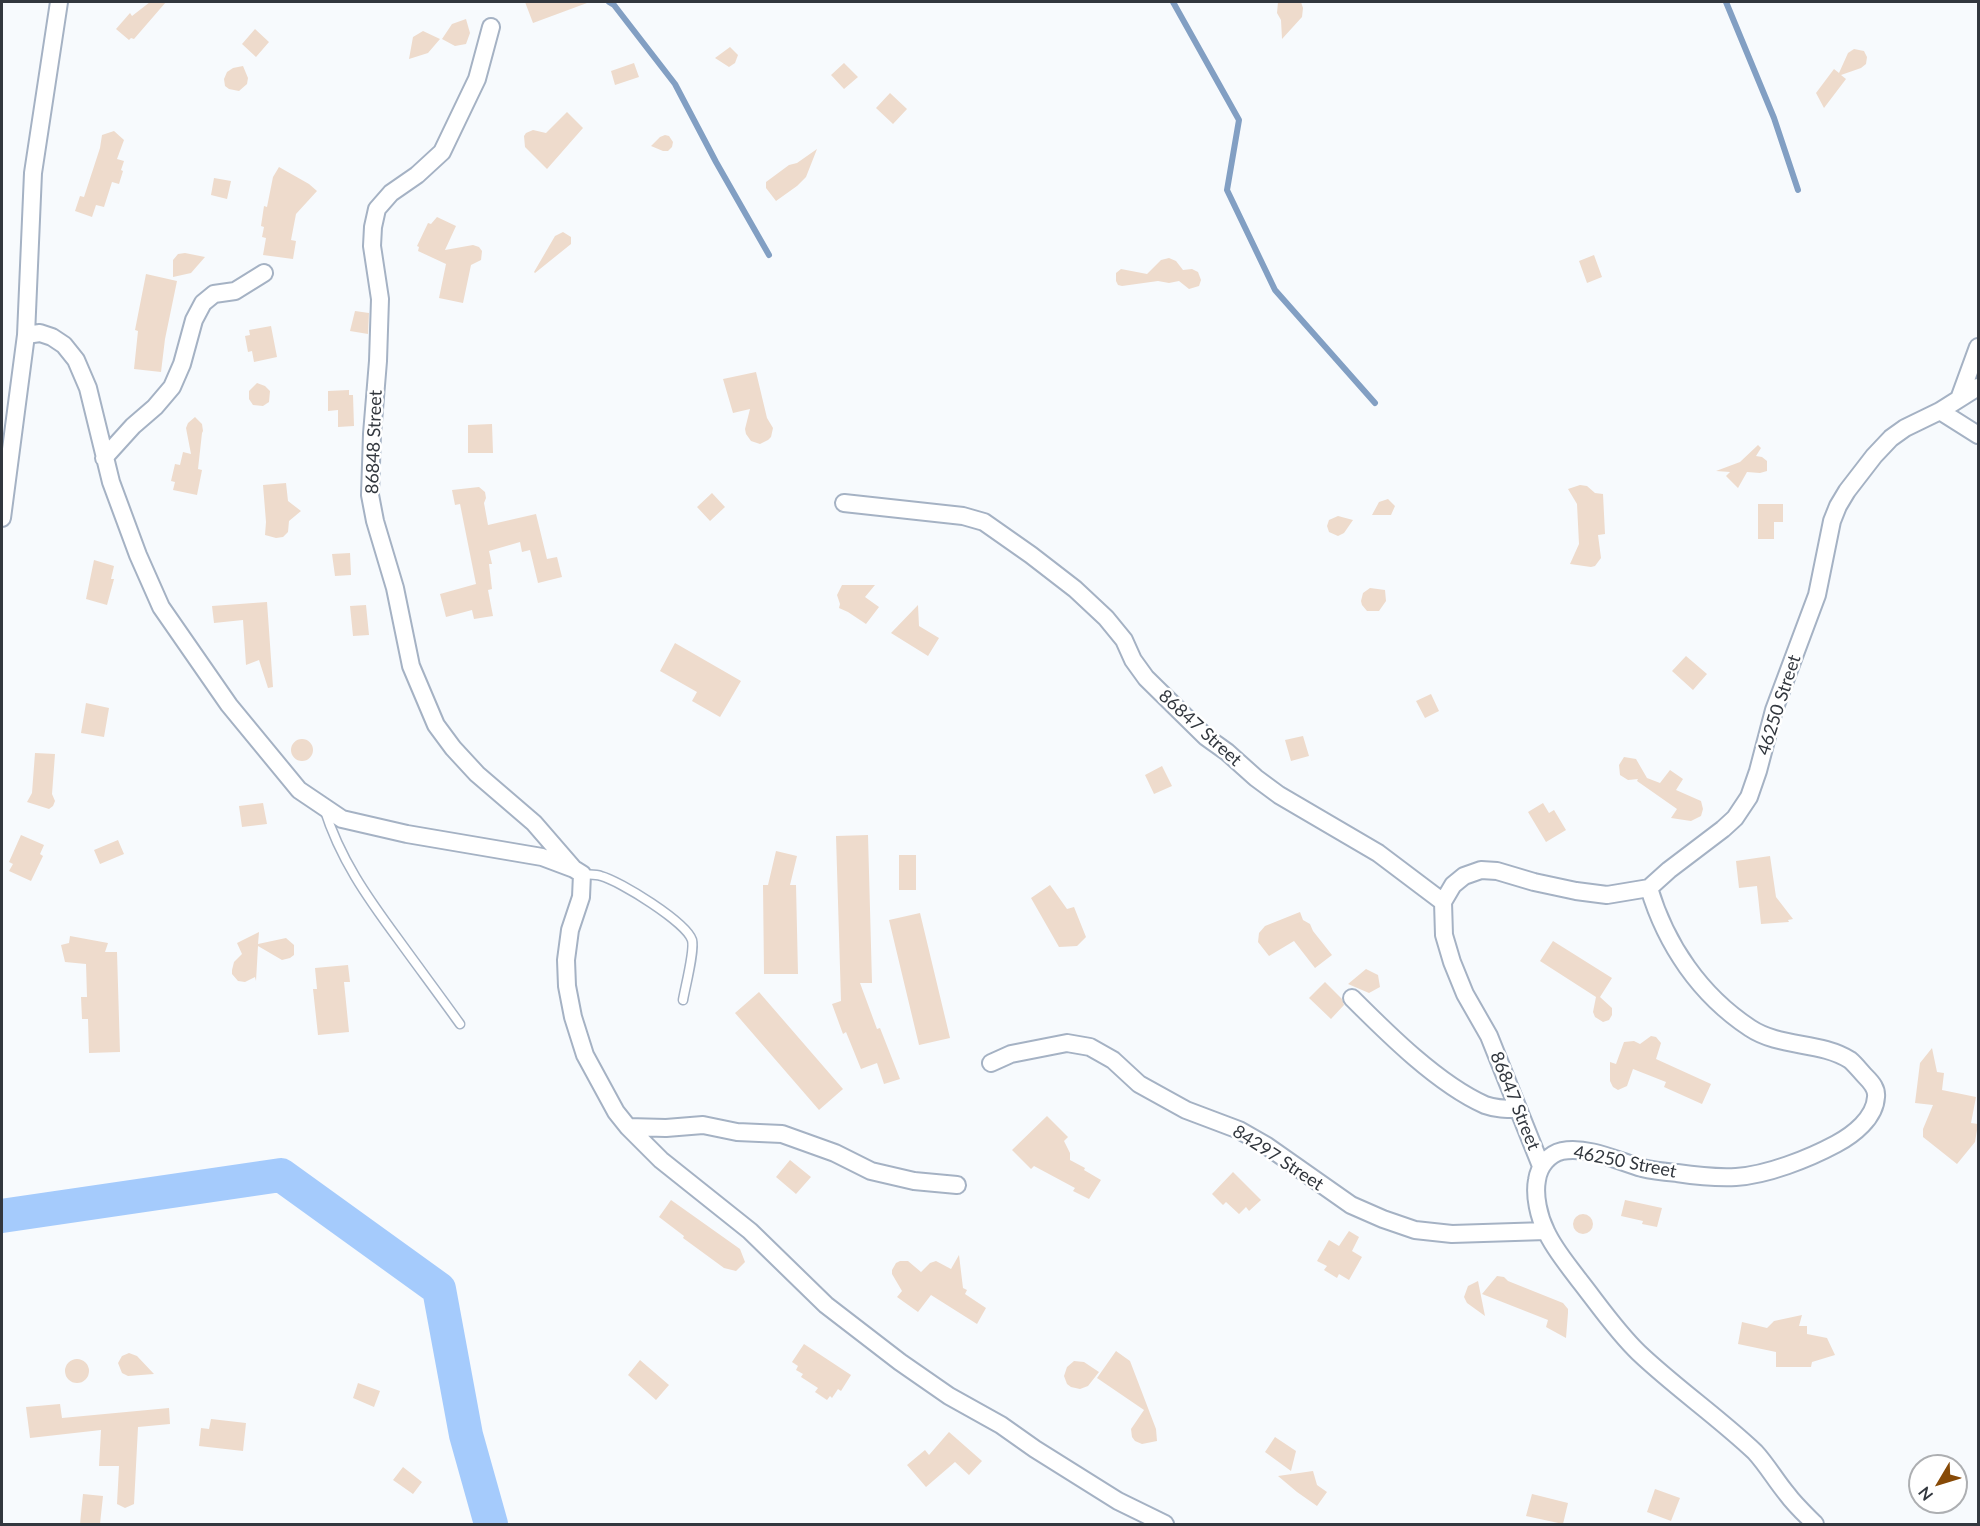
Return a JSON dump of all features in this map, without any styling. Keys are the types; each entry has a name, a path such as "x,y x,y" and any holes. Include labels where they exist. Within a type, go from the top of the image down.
{"street":[{"path":"2,518 26,335 33,173 59,2"},
{"name":"86848 Street","path":"491,27 477,79 442,152 417,175 392,193 377,209 372,246 380,308 370,495 375,521 395,588 411,666 436,725 477,774 534,823 578,872"},
{"path":"104,458 172,387 182,364 194,320 203,303 214,294 235,291 264,273"},
{"path":"26,335 40,333 52,337 64,345 75,360 88,388 104,458 126,523 161,607 229,705 299,790 342,819 542,857 578,872 581,897 570,930 566,960 567,986 573,1017 585,1055 616,1112 628,1127 661,1160 750,1231 826,1305 900,1362 949,1396 1000,1425 1118,1501 1164,1524"},
{"path":"1959,399 1978,347"},
{"name":"46250 Street","path":"1541,1166 1551,1155 1564,1151 1582,1151 1645,1168 1670,1172 1737,1177 1756,1174 1818,1154 1862,1126 1874,1110 1877,1094 1873,1084 1852,1062 1832,1051 1770,1038 1752,1030 1719,1005 1694,977 1669,941 1649,888 1723,829 1735,818 1749,797 1774,710 1817,595 1832,521 1846,491 1891,438 1978,387"},
{"path":"1940,411 1978,435"},
{"name":"86847 Street","path":"844,503 963,516 984,522 1075,589 1106,618 1124,640 1133,660 1146,678 1206,737 1279,795 1378,853 1443,902 1444,935 1452,962 1465,994 1489,1036 1541,1166"},
{"path":"1443,902 1454,885 1464,876 1481,870 1497,871 1555,887 1607,896 1649,888"},
{"path":"1352,998 1372,1019 1445,1081 1486,1105 1501,1109 1517,1109"},
{"name":"84297 Street","path":"991,1063 1011,1054 1067,1043 1090,1047 1113,1060 1139,1084 1186,1110 1239,1130 1267,1146 1351,1205 1383,1219 1416,1230 1452,1234 1546,1231"},
{"path":"628,1127 666,1128 703,1125 737,1132 782,1134 835,1153 871,1171 914,1181 957,1185"},
{"path":"1541,1166 1536,1192 1546,1231 1562,1256 1631,1345 1758,1455 1789,1497 1815,1524"}],"lane":[{"path":"324,808 332,834 347,864 372,903 460,1024"},
{"path":"578,872 600,876 615,882 667,914 686,931 692,940 692,951 683,1000"}],"building":[{"path":"150,2 166,2 134,39 129,40 116,29 130,13 132,16"},
{"path":"525,2 587,2 587,3 533,23"},
{"path":"1278,2 1301,2 1303,8 1302,17 1282,39 1281,20 1277,13"},
{"path":"466,19 470,33 466,44 455,46 442,39 452,24"},
{"path":"255,29 269,42 256,57 242,44"},
{"path":"423,31 440,39 428,53 409,59 413,37"},
{"path":"730,47 738,55 735,63 729,67 715,58"},
{"path":"1854,49 1864,51 1867,57 1866,64 1841,75 1846,79 1824,108 1816,93 1834,69 1839,73 1848,53"},
{"path":"634,63 639,77 615,85 611,71"},
{"path":"844,63 858,77 844,89 831,75"},
{"path":"243,66 248,78 247,84 239,91 229,89 225,86 224,79 227,72"},
{"path":"890,93 907,109 893,124 876,108"},
{"path":"567,112 583,128 547,169 525,147 524,136 533,130 546,133"},
{"path":"114,131 124,140 117,159 124,161 119,184 112,182 104,207 96,205 92,217 75,211 80,196 84,197 102,135"},
{"path":"669,136 673,142 668,151 651,146 660,137"},
{"path":"817,149 806,177 776,201 766,188 766,182"},
{"path":"279,167 317,191 296,214 291,240 296,241 293,259 263,255 266,238 262,237 264,227 261,226 264,206 267,207 273,177"},
{"path":"214,178 231,181 227,199 211,195"},
{"path":"437,217 456,226 445,250 473,245 482,251 481,260 471,265 463,303 439,298 446,264 418,251 417,246 428,223 431,224"},
{"path":"563,232 571,237 571,244 535,273 555,236"},
{"path":"178,254 205,257 191,273 173,277 173,260"},
{"path":"1594,255 1602,277 1587,283 1579,261"},
{"path":"1169,258 1176,261 1183,270 1192,269 1198,272 1201,280 1199,286 1189,289 1179,281 1169,283 1158,281 1122,286 1116,281 1116,273 1121,269 1147,274 1161,260"},
{"path":"146,274 177,281 161,372 134,369 138,331 135,330"},
{"path":"355,311 369,313 368,334 350,331"},
{"path":"271,326 277,357 254,362 252,351 248,352 245,336 250,335 249,330"},
{"path":"756,372 767,418 773,428 771,437 760,444 751,441 746,434 750,409 733,413 723,379"},
{"path":"257,383 270,391 269,402 263,406 253,405 249,399 249,391"},
{"path":"349,390 349,395 353,395 354,426 338,427 338,410 328,411 328,391"},
{"path":"195,417 202,424 203,431 198,469 202,470 197,495 173,490 175,482 171,481 175,464 180,465 183,452 191,454 186,428"},
{"path":"492,424 493,453 468,453 468,425"},
{"path":"1758,445 1761,448 1756,456 1767,461 1767,471 1747,472 1738,488 1726,476 1730,472 1716,471 1740,462"},
{"path":"286,483 288,501 301,511 289,521 288,532 283,537 265,535 263,485"},
{"path":"1580,485 1587,486 1595,493 1603,494 1605,534 1598,535 1601,558 1595,566 1591,567 1570,564 1579,544 1577,504 1568,489"},
{"path":"479,487 485,492 484,503 488,525 536,514 547,559 557,557 562,577 538,583 530,550 522,552 520,542 489,551 492,564 489,564 492,589 488,590 493,616 474,619 472,610 446,617 440,594 476,584 460,504 455,505 452,490"},
{"path":"712,493 725,507 710,521 697,507"},
{"path":"1388,499 1395,506 1391,515 1372,515 1379,502"},
{"path":"1758,504 1783,504 1783,522 1774,522 1774,539 1758,539"},
{"path":"1338,516 1353,520 1344,533 1338,536 1329,532 1327,526 1329,520"},
{"path":"350,553 351,575 335,576 332,554"},
{"path":"94,560 114,566 111,579 114,579 107,605 86,599"},
{"path":"842,585 875,585 865,597 879,607 866,624 839,608 837,595"},
{"path":"1370,588 1385,590 1386,601 1379,611 1367,611 1362,605 1363,593"},
{"path":"267,602 273,687 268,688 259,660 246,665 243,620 214,623 212,606"},
{"path":"366,605 369,635 353,636 350,606"},
{"path":"918,605 919,626 939,638 928,656 891,633"},
{"path":"675,643 741,681 720,717 692,701 697,692 660,671"},
{"path":"1686,656 1707,674 1693,690 1672,671"},
{"path":"1431,694 1439,711 1425,718 1416,701"},
{"path":"86,703 109,708 104,737 81,733"},
{"path":"1303,736 1309,756 1291,761 1285,740"},
{"path":"302,739 310,742 313,750 310,758 302,761 294,758 291,750 294,742"},
{"path":"35,753 55,754 52,794 55,801 49,809 27,802 32,793"},
{"path":"1624,757 1636,759 1647,778 1660,783 1670,770 1683,779 1676,790 1701,801 1703,809 1701,816 1691,821 1671,818 1677,809 1637,781 1638,779 1628,780 1620,775 1619,765"},
{"path":"1162,766 1172,786 1154,794 1145,775"},
{"path":"263,803 267,824 242,827 239,806"},
{"path":"1543,803 1549,813 1554,810 1566,830 1546,842 1528,812"},
{"path":"21,835 44,845 40,854 43,856 31,881 9,871 13,864 9,862"},
{"path":"868,835 872,983 860,983 877,1029 880,1028 900,1079 884,1084 877,1063 861,1069 846,1032 843,1034 832,1004 841,1001 836,836"},
{"path":"118,840 124,854 100,864 94,850"},
{"path":"776,851 797,856 790,885 796,885 798,974 764,974 763,885 768,885"},
{"path":"899,855 916,855 916,890 899,890"},
{"path":"1770,856 1776,897 1793,919 1788,920 1789,922 1761,924 1757,886 1739,888 1736,861"},
{"path":"1050,885 1067,909 1074,907 1086,937 1077,946 1059,947 1031,898"},
{"path":"1300,912 1303,920 1310,924 1332,955 1315,968 1294,941 1269,956 1258,942 1259,933 1265,926"},
{"path":"920,913 950,1038 919,1045 889,920"},
{"path":"259,932 258,944 286,938 294,945 294,955 282,960 258,946 256,981 255,977 245,982 238,981 232,974 234,962 242,954 237,943"},
{"path":"70,936 108,943 105,952 117,952 120,1052 89,1053 88,1019 82,1019 81,997 87,997 86,964 65,962 61,945 69,943"},
{"path":"1553,941 1612,978 1600,997 1612,1008 1609,1020 1603,1022 1595,1017 1593,1012 1596,997 1540,961"},
{"path":"348,965 350,982 344,982 349,1032 318,1035 313,989 317,989 315,968"},
{"path":"1366,969 1378,975 1380,987 1369,993 1348,984"},
{"path":"1325,982 1342,999 1344,1005 1331,1019 1309,998"},
{"path":"759,992 843,1089 819,1110 735,1013"},
{"path":"1651,1036 1656,1037 1661,1043 1656,1059 1711,1084 1702,1104 1664,1087 1666,1082 1633,1069 1627,1086 1618,1090 1613,1087 1610,1081 1610,1062 1616,1064 1624,1042 1634,1041 1640,1044"},
{"path":"1932,1048 1937,1072 1944,1073 1942,1090 1976,1097 1971,1123 1978,1124 1975,1142 1957,1164 1923,1137 1923,1129 1933,1105 1915,1103 1920,1063"},
{"path":"1047,1116 1068,1137 1064,1141 1070,1153 1070,1160 1101,1180 1089,1199 1073,1191 1075,1188 1034,1166 1031,1169 1012,1150"},
{"path":"790,1160 811,1177 796,1194 776,1177"},
{"path":"1233,1172 1261,1200 1249,1211 1246,1207 1239,1214 1226,1202 1223,1205 1212,1194"},
{"path":"671,1200 740,1249 745,1262 736,1271 724,1268 683,1238 684,1236 659,1217"},
{"path":"1625,1200 1662,1208 1657,1227 1621,1216"},
{"path":"1583,1214 1590,1217 1593,1224 1590,1231 1583,1234 1576,1231 1573,1224 1576,1217"},
{"path":"1349,1231 1359,1237 1352,1251 1362,1257 1349,1280 1339,1274 1337,1278 1324,1270 1327,1266 1317,1261 1329,1240 1339,1246"},
{"path":"959,1255 963,1288 967,1290 965,1294 986,1308 977,1324 931,1295 918,1312 897,1297 902,1291 892,1274 896,1263 908,1261 921,1272 930,1263 936,1261 951,1269"},
{"path":"1497,1276 1563,1303 1568,1309 1566,1338 1546,1327 1548,1320 1482,1294"},
{"path":"1478,1281 1485,1316 1467,1303 1464,1297 1468,1286"},
{"path":"1802,1315 1799,1326 1807,1326 1807,1334 1827,1338 1835,1355 1812,1362 1811,1367 1776,1367 1776,1352 1738,1344 1742,1322 1767,1328 1774,1321"},
{"path":"804,1344 851,1375 841,1391 838,1389 832,1398 830,1396 827,1400 815,1392 818,1388 801,1377 803,1374 796,1370 798,1366 792,1362"},
{"path":"1116,1351 1130,1361 1156,1429 1157,1441 1142,1444 1135,1441 1131,1429 1144,1410 1097,1378"},
{"path":"129,1353 137,1356 154,1374 128,1376 122,1373 118,1363 122,1356"},
{"path":"77,1359 86,1362 89,1371 86,1380 77,1383 68,1380 65,1371 68,1362"},
{"path":"640,1360 669,1385 656,1400 628,1375"},
{"path":"1074,1361 1084,1362 1099,1372 1088,1386 1080,1389 1067,1384 1064,1376 1067,1367"},
{"path":"358,1383 380,1391 374,1407 353,1398"},
{"path":"60,1404 62,1418 169,1408 170,1424 138,1427 134,1504 125,1508 117,1504 119,1466 99,1466 101,1430 30,1438 26,1407"},
{"path":"211,1419 246,1423 243,1451 199,1446 201,1428 209,1429"},
{"path":"949,1432 982,1461 969,1475 955,1462 926,1487 907,1465 925,1450 929,1455"},
{"path":"1275,1437 1296,1451 1291,1471 1265,1452"},
{"path":"403,1467 422,1482 413,1494 393,1480"},
{"path":"1313,1471 1317,1485 1327,1492 1317,1506 1278,1476"},
{"path":"1655,1489 1680,1498 1671,1521 1647,1512"},
{"path":"83,1494 103,1496 100,1524 80,1524"},
{"path":"1532,1494 1568,1503 1563,1524 1526,1516"}],"waterway":[{"path":"609,2 614,5 675,84 769,255"},
{"path":"1173,2 1239,120 1227,190 1275,290 1375,403"},
{"path":"1726,2 1774,118 1798,190"},
{"path":"2,1216 281,1175 439,1289 466,1435 491,1524"}]}
